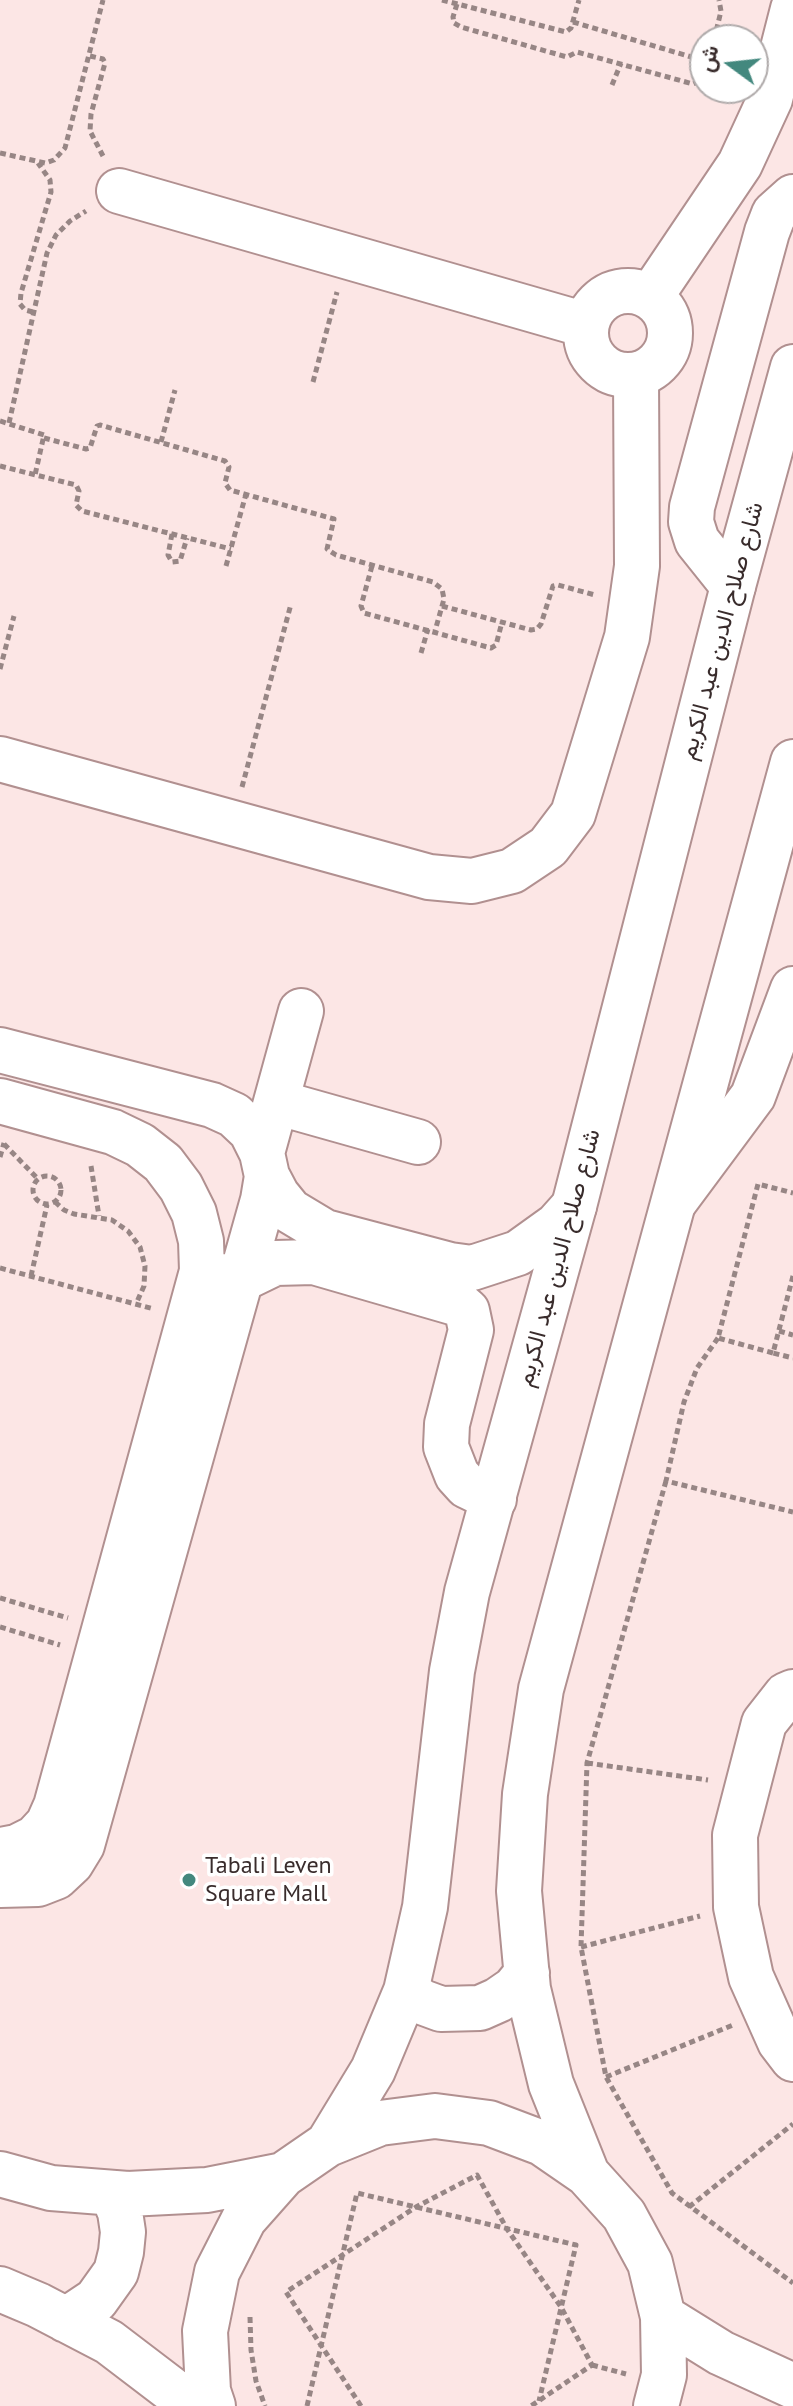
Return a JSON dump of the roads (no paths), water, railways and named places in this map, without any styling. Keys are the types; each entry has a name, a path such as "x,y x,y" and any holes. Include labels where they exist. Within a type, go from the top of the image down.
{"street":[{"path":"0,759 429,877 472,881 512,871 548,847 573,814 627,637 637,566 647,368 670,340 659,306 740,164 770,99 793,9"},
{"path":"119,191 586,325"},
{"path":"733,586 697,541 691,522 692,507 767,232 774,214 793,197"},
{"path":"726,381 647,368 619,374 604,368 586,342 586,325 603,298 619,291 635,291 659,306 739,336"},
{"name":"شارع صلاح الدين عبد الكريم","path":"328,2144 373,2070 406,1991 425,1907 452,1671 467,1592 574,1206 733,586 793,367"},
{"path":"587,2174 551,2084 528,1989 519,1891 525,1794 541,1689 793,762"},
{"path":"675,1201 753,1096 793,989"},
{"path":"0,1885 38,1884 56,1877 71,1863 82,1845 221,1276 264,1165 276,1102 301,1011"},
{"path":"0,1050 212,1105 234,1115 251,1131 277,1195 290,1211 325,1232 450,1265 478,1266 518,1253 538,1240 574,1206"},
{"path":"0,1101 113,1132 140,1145 163,1163 181,1187 194,1213 201,1241 221,1276"},
{"path":"276,1102 418,1142"},
{"path":"0,1850 17,1847 35,1838 48,1824 56,1806 188,1318 221,1276 275,1263 314,1262 459,1304 467,1311 471,1330 447,1424 446,1447 457,1475 467,1486 494,1499"},
{"path":"467,1311 477,1307 488,1290 484,1273 478,1266"},
{"path":"793,1692 786,1695 764,1723 735,1835 736,1907 751,1977 780,2042 793,2059"},
{"path":"406,1991 422,2002 441,2009 480,2008 514,1989 527,1973"},
{"path":"213,2406 208,2391 205,2331 217,2272 244,2219 283,2175 328,2144 380,2123 435,2116 489,2123 542,2143 587,2174 624,2215 650,2263 663,2317 664,2375 656,2406"},
{"path":"0,2174 51,2188 112,2193 207,2190 283,2175"},
{"path":"66,2320 96,2300 116,2272 123,2232 120,2212 112,2193"},
{"path":"0,2289 109,2342 172,2390 187,2406"},
{"path":"663,2317 721,2353 793,2386"}],"place":[{"name":"Tabali Leven Square Mall","path":"189,1880"}]}
